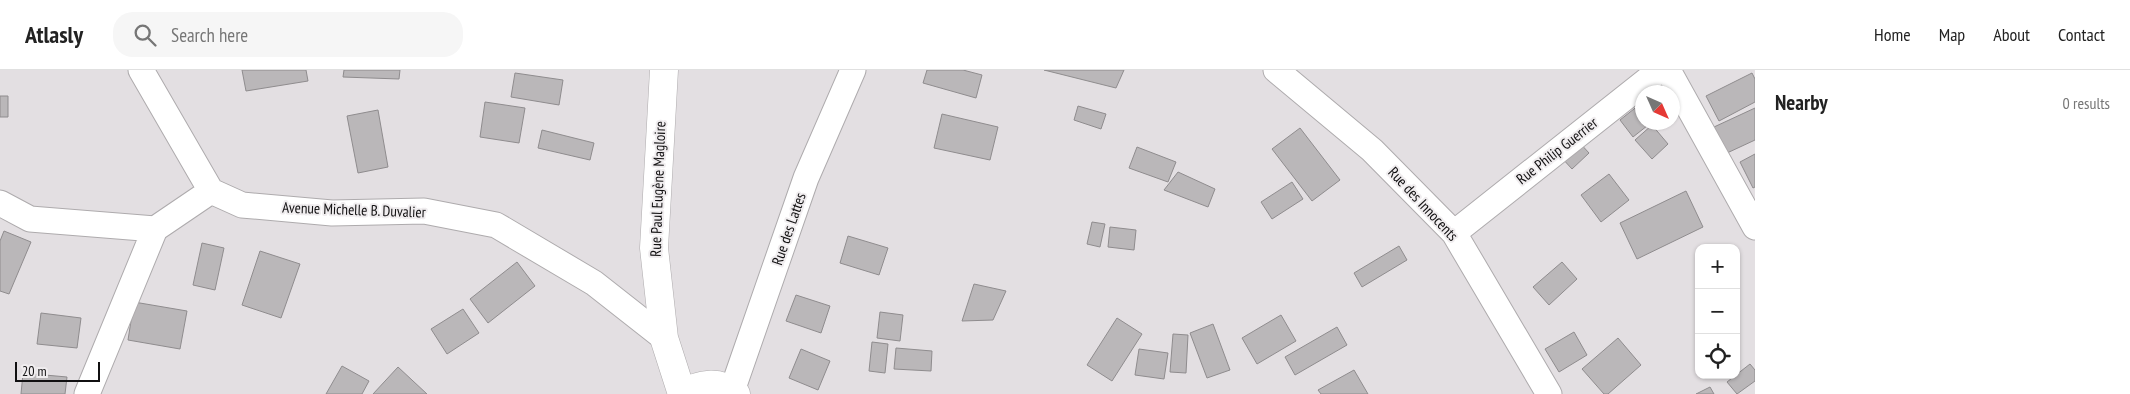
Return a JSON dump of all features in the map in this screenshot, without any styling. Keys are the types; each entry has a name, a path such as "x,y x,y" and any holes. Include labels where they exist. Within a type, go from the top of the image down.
{"main road":[{"name":"Rue Paul Eugène Magloire","path":"664,70 654,248 664,338 682,394"},
{"path":"682,394 694,387 707,384 720,385 734,392"}],"street":[{"path":"87,394 155,229 211,191 141,70"},
{"name":"Rue des Lattes","path":"734,392 806,178 854,70"},
{"name":"Rue des Innocents","path":"1276,70 1372,150 1454,233 1549,394"},
{"name":"Rue Philip Guerrier","path":"1454,233 1660,70"},
{"path":"1668,70 1755,227"},
{"name":"Avenue Michelle B. Duvalier","path":"211,191 242,205 332,213 424,211 496,225 594,283 664,338"},
{"path":"0,203 30,219 155,229"}],"building":[{"path":"242,70 306,70 308,81 246,91"},
{"path":"344,70 400,70 399,79 343,77"},
{"path":"927,70 963,70 982,75 976,98 923,83"},
{"path":"1044,70 1124,70 1116,88"},
{"path":"515,73 563,80 559,105 511,97"},
{"path":"1752,73 1755,79 1755,102 1719,121 1706,96"},
{"path":"0,96 8,96 8,117 0,117"},
{"path":"485,102 525,108 519,143 480,137"},
{"path":"1078,106 1106,114 1101,129 1074,120"},
{"path":"1635,108 1635,130 1642,130 1633,137 1620,120"},
{"path":"1755,108 1755,140 1727,153 1714,127"},
{"path":"378,110 388,167 358,173 347,116"},
{"path":"942,114 998,127 990,160 934,148"},
{"path":"1300,128 1340,180 1312,201 1272,149"},
{"path":"542,130 594,143 590,160 538,148"},
{"path":"1646,130 1656,130 1668,144 1652,159 1635,140"},
{"path":"1578,141 1589,153 1572,169 1561,157"},
{"path":"1137,147 1176,162 1168,182 1129,168"},
{"path":"1755,154 1755,187 1753,188 1740,162"},
{"path":"1178,172 1215,189 1208,207 1164,190"},
{"path":"1609,174 1629,200 1601,222 1581,195"},
{"path":"1292,182 1303,199 1272,219 1261,202"},
{"path":"1686,191 1703,227 1637,259 1620,223"},
{"path":"1092,222 1105,224 1100,247 1087,244"},
{"path":"1110,227 1136,230 1134,250 1108,247"},
{"path":"4,231 31,242 9,294 0,291 0,241"},
{"path":"848,236 888,248 879,275 840,263"},
{"path":"202,243 224,248 215,290 193,285"},
{"path":"1399,246 1407,260 1362,287 1354,273"},
{"path":"260,251 300,264 281,318 242,305"},
{"path":"517,262 535,286 488,323 470,299"},
{"path":"1562,262 1577,279 1549,305 1533,287"},
{"path":"974,284 1006,291 993,320 962,321"},
{"path":"796,295 830,306 821,333 786,321"},
{"path":"134,302 187,311 180,349 128,340"},
{"path":"463,309 479,333 447,354 431,329"},
{"path":"880,312 903,315 900,341 877,338"},
{"path":"41,313 81,318 77,348 37,344"},
{"path":"1281,315 1296,341 1257,364 1242,338"},
{"path":"1117,318 1142,334 1112,381 1087,365"},
{"path":"1213,324 1230,370 1207,378 1190,333"},
{"path":"1337,327 1347,345 1295,375 1285,357"},
{"path":"1574,332 1587,355 1559,372 1545,349"},
{"path":"1173,334 1188,335 1186,373 1170,372"},
{"path":"1618,338 1641,365 1608,394 1604,394 1582,369"},
{"path":"872,342 888,344 885,373 869,371"},
{"path":"896,348 932,351 931,371 894,369"},
{"path":"801,349 830,361 818,390 789,378"},
{"path":"1139,349 1168,353 1164,379 1135,375"},
{"path":"1750,364 1755,370 1755,381 1737,394 1727,382 1731,379 1740,379 1740,372"},
{"path":"342,366 369,381 362,394 326,394"},
{"path":"398,367 427,394 373,394"},
{"path":"1354,370 1368,394 1321,394 1318,390"},
{"path":"23,373 67,377 65,394 21,394"},
{"path":"1710,387 1714,394 1696,394"}]}
